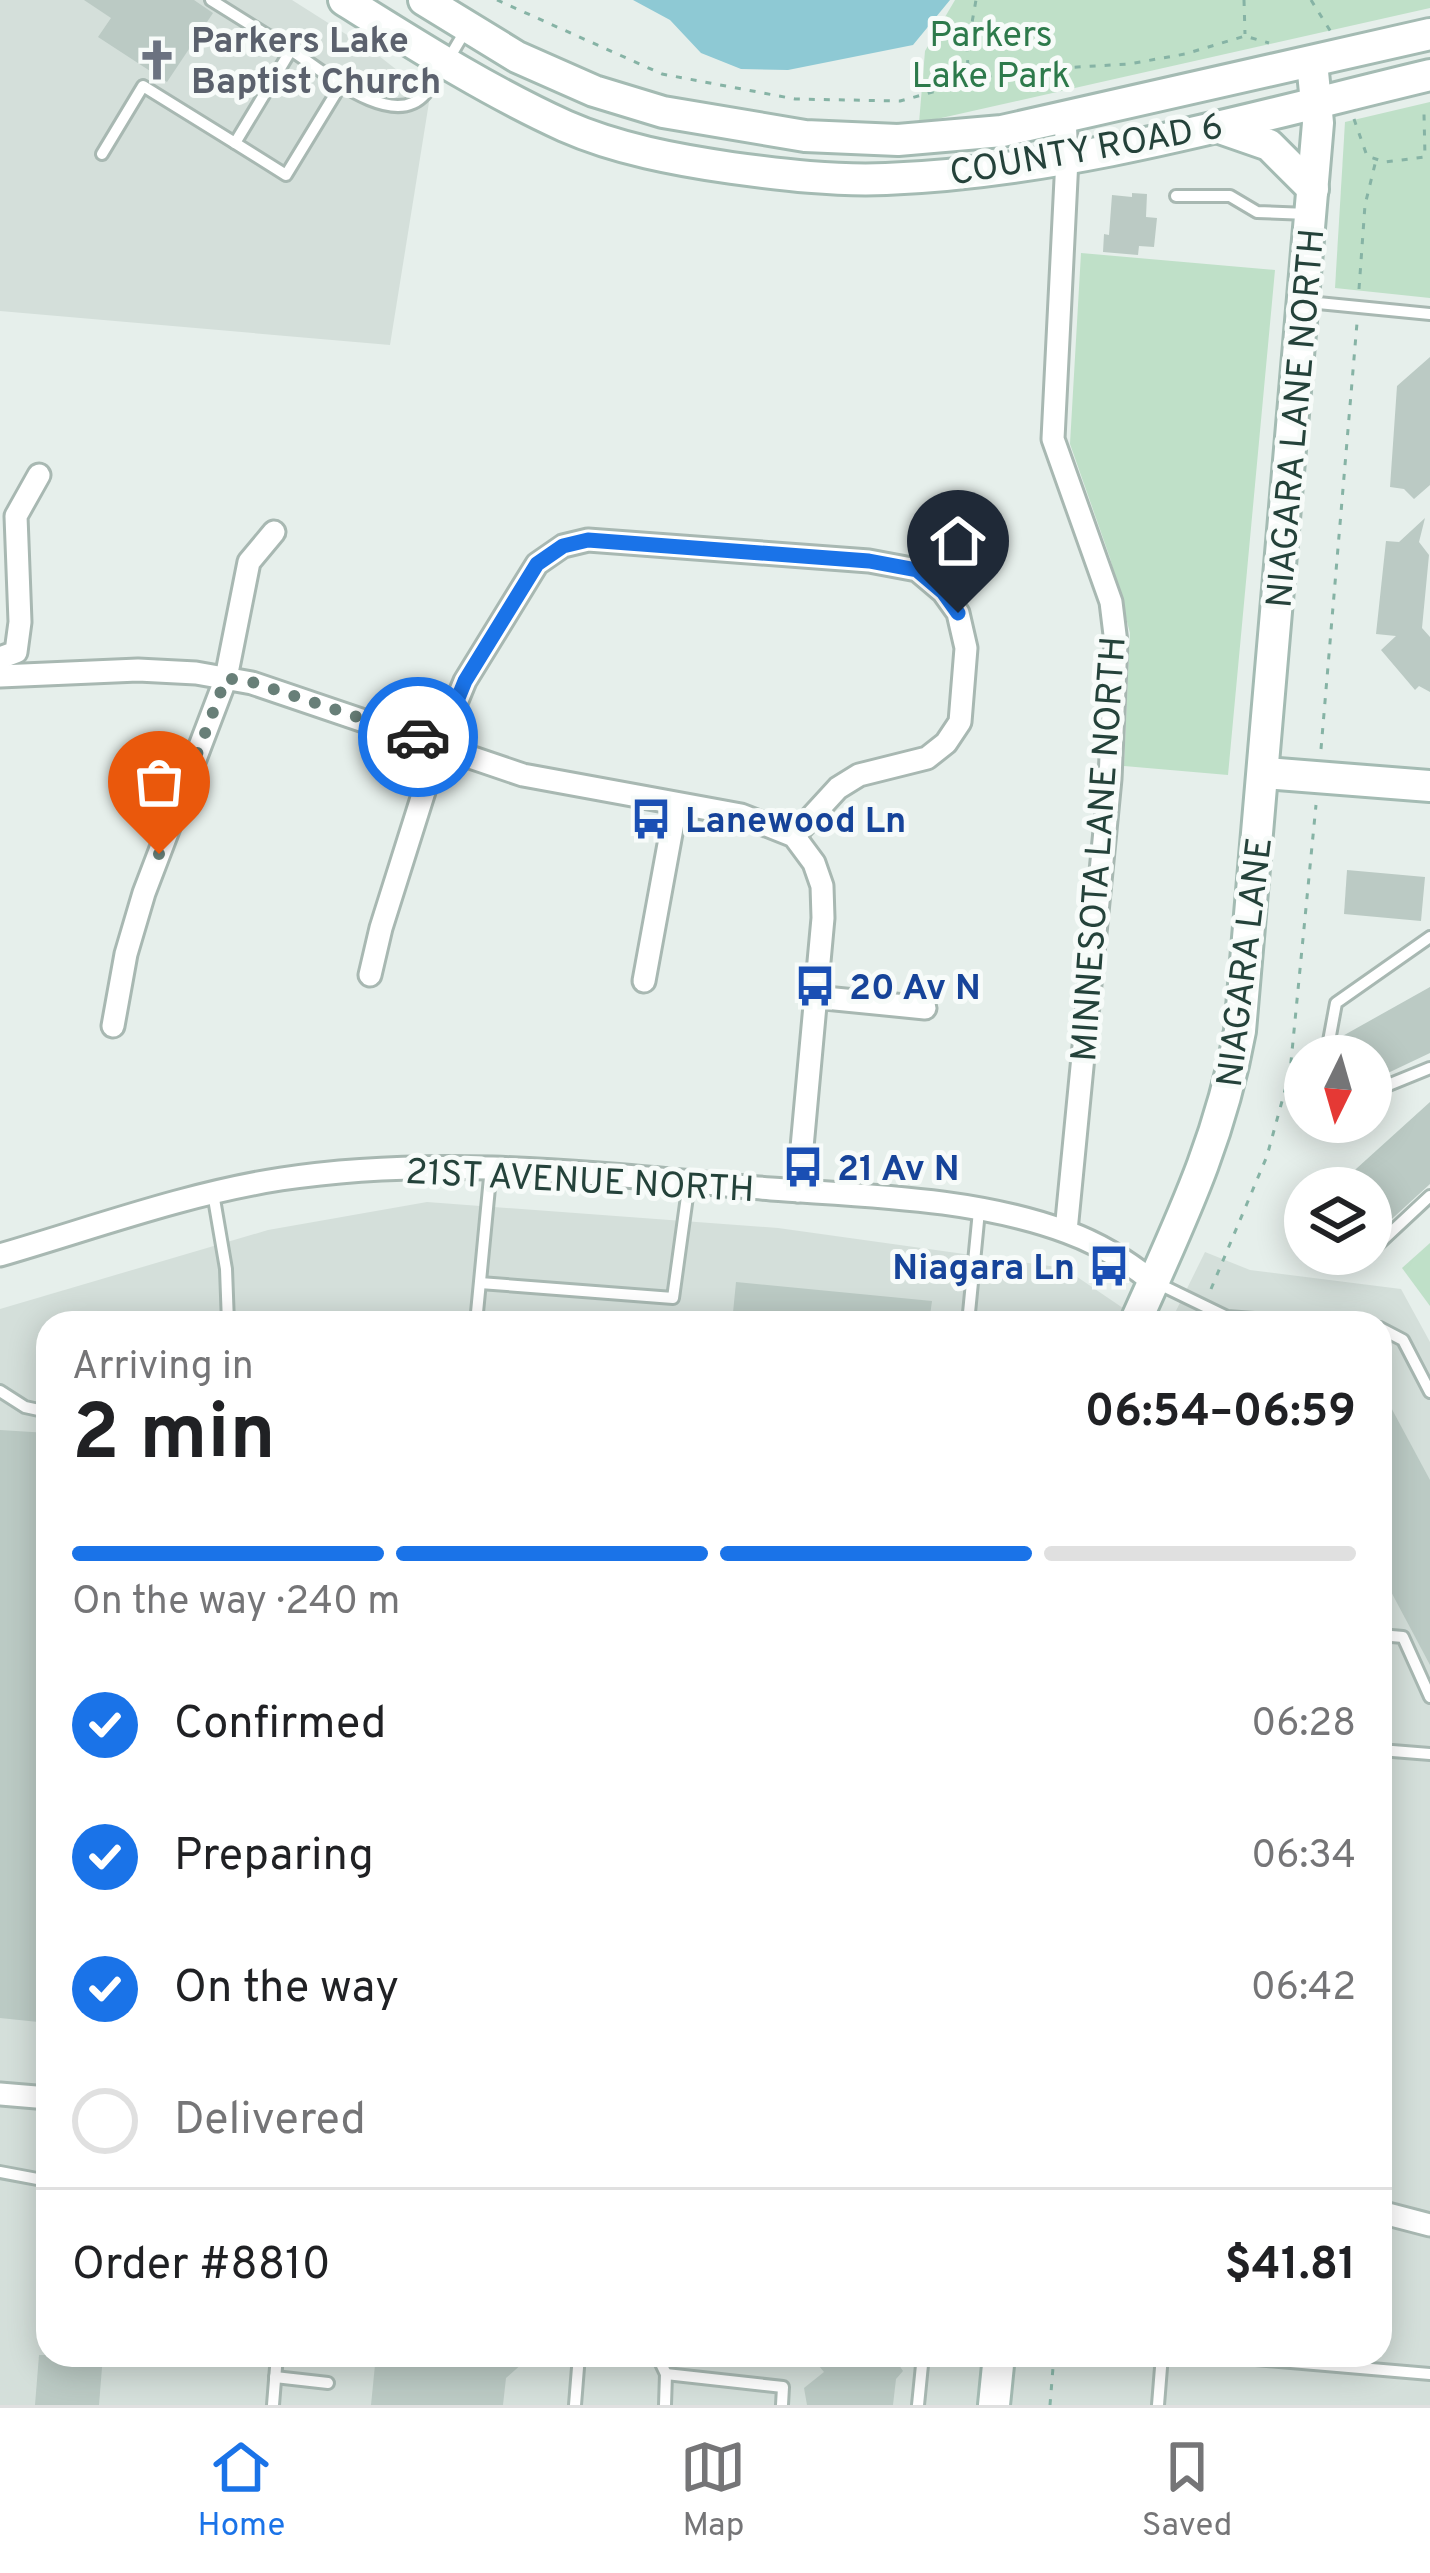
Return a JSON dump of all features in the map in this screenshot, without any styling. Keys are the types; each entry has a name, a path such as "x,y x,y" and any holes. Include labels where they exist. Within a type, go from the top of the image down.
{"main road":[{"name":"COUNTY ROAD 6","path":"344,0 445,62 568,128 703,164 823,179 968,173 1067,159 1430,75"},
{"name":"COUNTY ROAD 6","path":"424,0 518,57 594,92 731,126 805,136 898,140 1002,130 1430,34"},
{"name":"NIAGARA LANE NORTH","path":"1264,773 1312,202 1317,102 1312,62"},
{"path":"1213,126 1269,146 1312,202"},
{"path":"1264,773 1430,786"},
{"name":"NIAGARA LANE","path":"1153,1282 1209,1156 1231,1081 1246,987 1264,773"},
{"path":"1140,1311 1153,1282"},
{"path":"994,2405 997,2367"}],"street":[{"name":"MINNESOTA LANE NORTH","path":"1065,117 1053,439 1111,602 1116,643 1110,779 1066,1232"},
{"path":"0,658 16,652 20,622 16,516 39,476"},
{"path":"113,1026 143,893 226,678 249,562 274,532"},
{"path":"370,975 439,745 465,681 537,564 563,546 588,540 869,561 917,570 943,592 958,613 966,648 960,722 946,743 927,758 859,776 838,788 794,836"},
{"path":"0,676 138,670 226,678 271,688 523,775 741,815 794,836 814,863 822,886 823,918 798,1191"},
{"path":"644,981 676,806"},
{"path":"815,998 925,1008"},
{"name":"21ST AVENUE NORTH","path":"0,1255 213,1193 280,1180 367,1169 491,1167 798,1191 979,1211 1066,1232 1123,1256 1153,1282"},
{"path":"0,2094 36,2097"},
{"path":"1392,2215 1430,2224"}],"lane":[{"path":"211,0 390,108 422,98 468,27"},
{"path":"235,143 291,50"},
{"path":"102,154 143,86 286,175 342,83"},
{"path":"1176,196 1230,196 1257,212 1312,202"},
{"path":"1304,302 1430,314"},
{"path":"1330,1035 1336,1003 1430,937"},
{"path":"1392,1083 1430,1068"},
{"path":"477,1311 491,1167"},
{"path":"480,1283 673,1298 689,1182"},
{"path":"213,1193 228,1311"},
{"path":"1392,1232 1430,1196"},
{"path":"969,1311 979,1211"},
{"path":"1153,1282 1208,1311"},
{"path":"1392,1334 1403,1340 1430,1392"},
{"path":"0,1391 36,1409"},
{"path":"1392,1636 1403,1637 1430,1697"},
{"path":"1392,1751 1430,1754"},
{"path":"0,2172 36,2179"},
{"path":"273,2405 276,2367"},
{"path":"575,2405 578,2367"},
{"path":"663,2367 665,2405"},
{"path":"919,2405 922,2367"},
{"path":"1158,2405 1161,2367"},
{"path":"1349,2367 1430,2374"},
{"path":"666,2374 783,2387 782,2405"},
{"path":"275,2377 328,2383"}],"path":[{"path":"497,0 662,74 796,99 899,101 1009,71 1129,64 1245,36 1264,40 1279,52"},
{"path":"970,82 967,51 976,0"},
{"path":"1244,0 1245,36"},
{"path":"1311,0 1336,38"},
{"path":"1349,113 1367,155 1376,160 1428,158 1424,114"},
{"path":"1321,749 1365,205 1376,160"},
{"path":"1202,1308 1267,1156 1287,1090 1297,1030 1316,803"},
{"path":"1050,2405 1053,2367"}],"shaded area":[{"path":"0,0 292,0 374,52 430,96 390,345 0,311"},
{"path":"427,1202 778,1228 1064,1268 1127,1311 36,1311 36,2367 1392,2367 1392,1311 1176,1311 1205,1252 1250,1270 1401,1289 1430,1342 1430,2405 0,2405 0,1309 268,1230"}],"green space":[{"name":"Parkers Lake Park","path":"955,0 1430,0 1430,8 919,123 925,51"},
{"path":"1430,102 1430,298 1335,288 1345,122"},
{"path":"1081,253 1275,270 1228,775 1124,766 1130,633 1110,558 1070,444"},
{"path":"1430,1243 1430,1306 1402,1268"}],"water":[{"path":"633,0 950,0 913,45 788,70 741,69 701,53 670,20"}],"building":[{"name":"Parkers Lake Baptist Church","path":"84,0 194,0 213,13 167,82 98,37 111,18"},
{"path":"1132,193 1147,194 1146,217 1157,218 1154,247 1139,246 1138,255 1103,252 1112,195 1132,197"},
{"path":"1430,357 1430,485 1414,499 1404,489 1390,487 1397,386"},
{"path":"1425,518 1419,542 1429,555 1422,628 1430,637 1430,692 1419,686 1415,690 1381,650 1396,636 1376,634 1386,541 1399,542"},
{"path":"1347,870 1425,877 1421,921 1344,914"},
{"path":"1430,987 1430,1053 1392,1071 1392,1035 1344,1035"},
{"path":"1430,1102 1430,1184 1392,1219 1392,1167 1358,1167 1385,1143 1392,1143 1392,1136"},
{"path":"736,1282 932,1301 931,1311 733,1311"},
{"path":"1392,1409 1430,1480 1430,1665 1392,1594"},
{"path":"0,1430 36,1432 36,2022 0,2018"},
{"path":"38,2367 102,2367 99,2405 35,2405"},
{"path":"375,2367 518,2367 506,2378 503,2405 371,2405"},
{"path":"820,2367 900,2367 903,2371 896,2379 893,2405 807,2405 804,2388 824,2372"}],"way so far":[{"path":"159,854 226,678 252,682 418,737"}],"place":[{"name":"Parkers Lake Baptist Church","path":"157,60"},
{"name":"Lanewood Ln","path":"651,819"},
{"name":"20 Av N","path":"815,986"},
{"name":"21 Av N","path":"803,1167"},
{"name":"Niagara Ln","path":"1109,1266"}],"route":[{"path":"418,737 439,745 465,681 537,564 563,546 588,540 869,561 917,570 943,592 958,613"}]}
